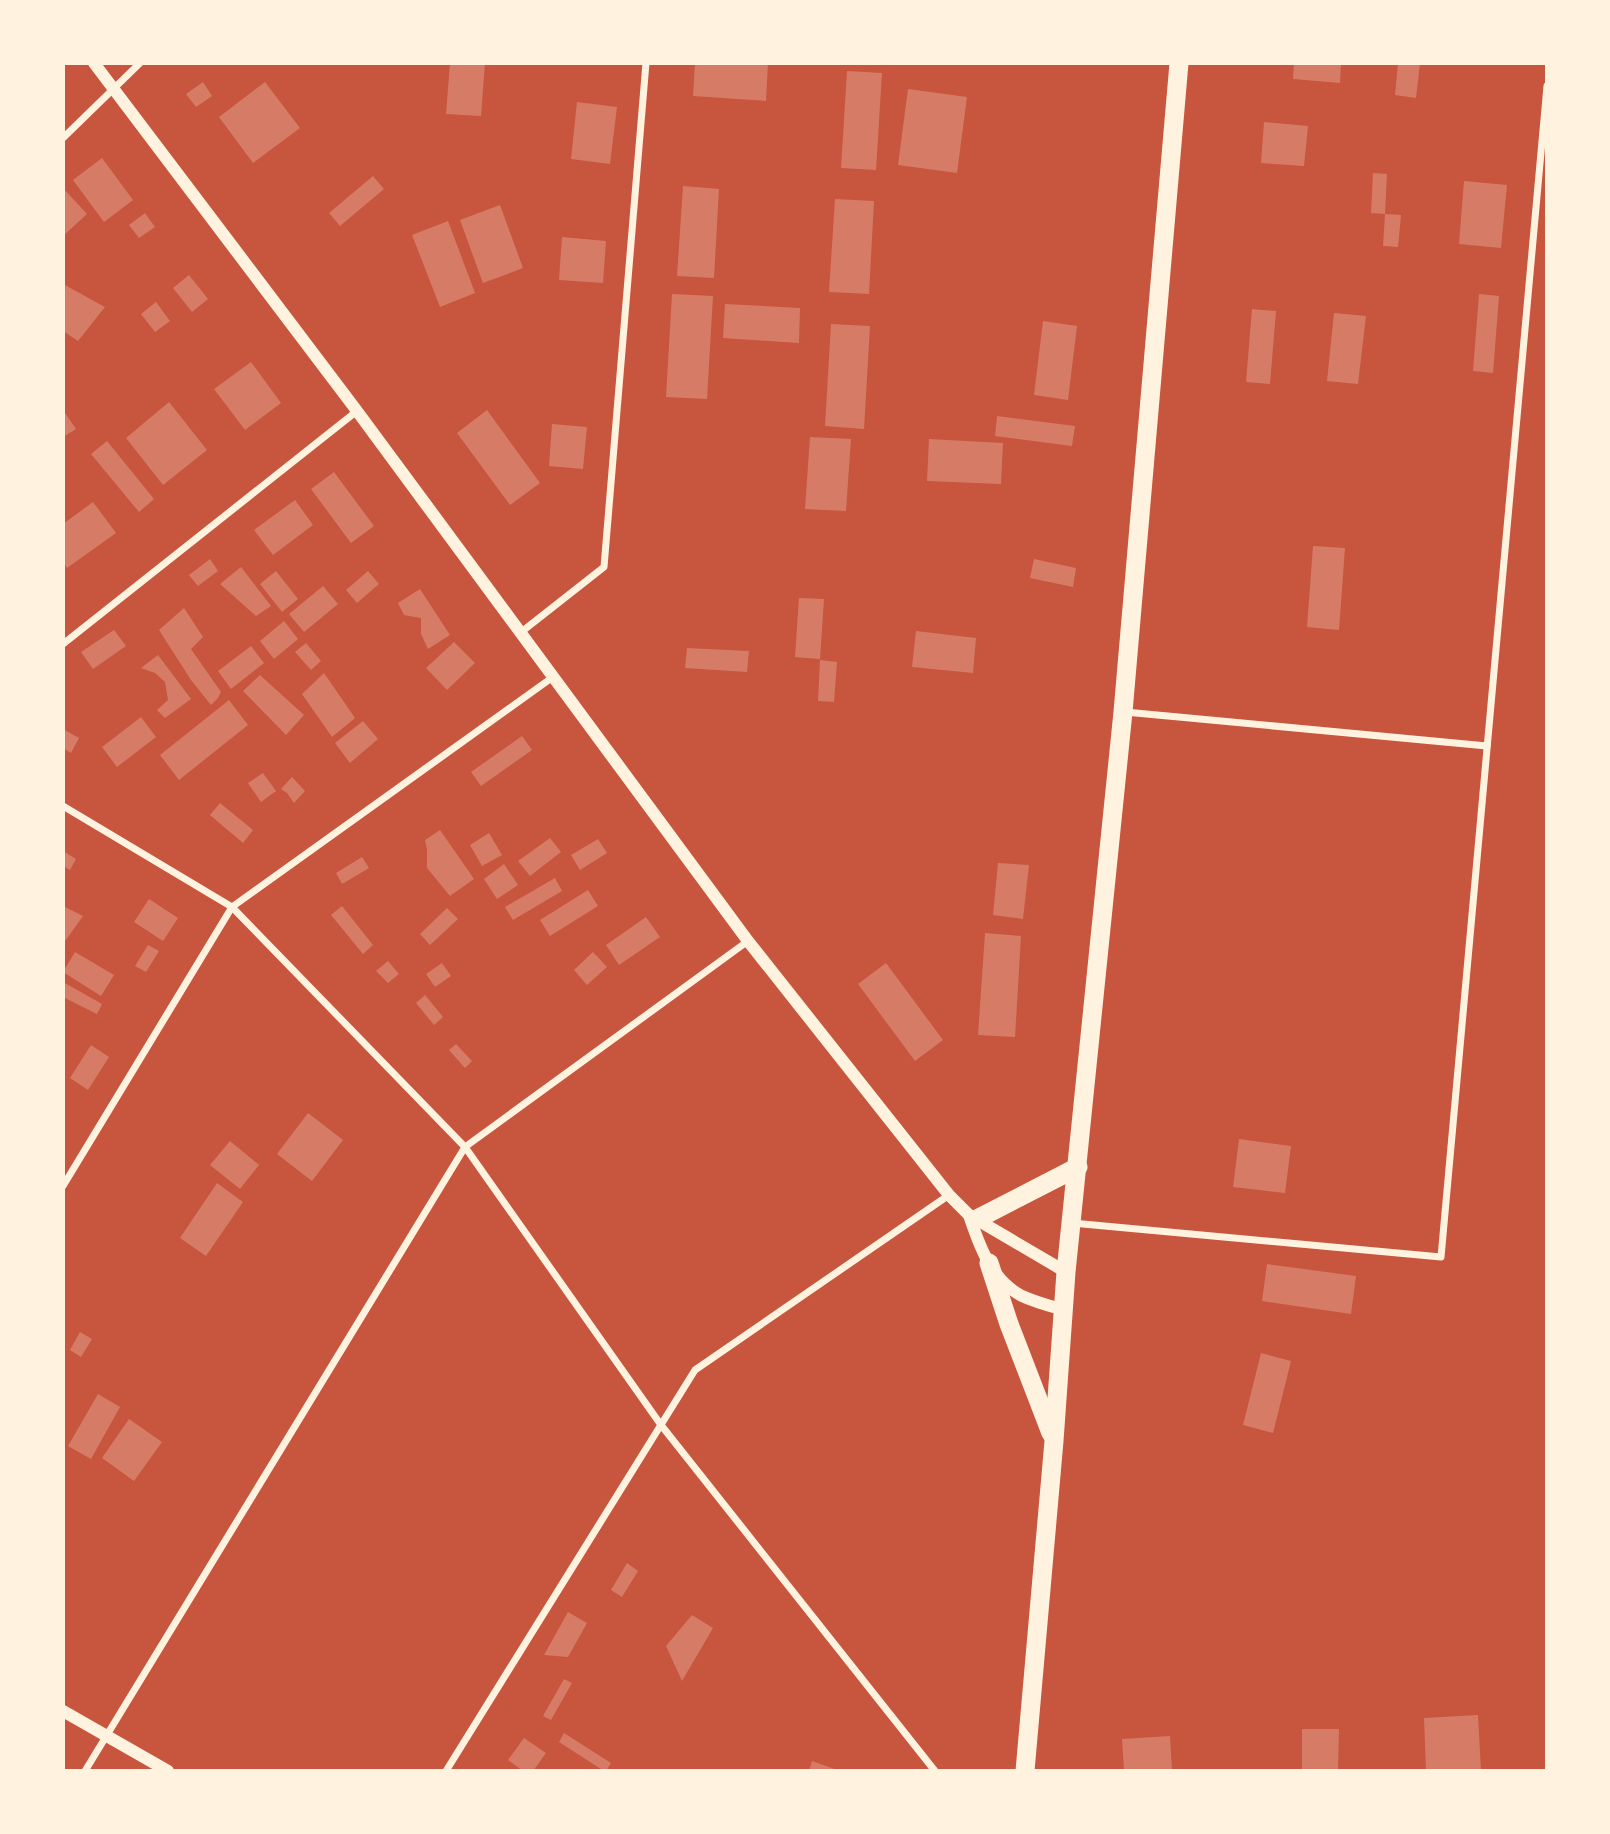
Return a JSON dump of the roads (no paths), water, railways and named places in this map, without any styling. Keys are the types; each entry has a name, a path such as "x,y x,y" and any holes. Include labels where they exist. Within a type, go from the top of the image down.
{"highway":[{"path":"1025,1771 1066,1272 1123,712 1179,63"},
{"path":"973,1217 1077,1167"},
{"path":"989,1263 1009,1324 1054,1441"}],"street":[{"path":"94,63 357,411 748,941 949,1195 973,1217 1066,1272"},
{"path":"63,138 140,63"},
{"path":"520,633 604,567 646,63"},
{"path":"1072,1223 1441,1257 1547,86"},
{"path":"63,644 357,411"},
{"path":"63,1186 232,907 553,677"},
{"path":"1123,712 1487,746"},
{"path":"63,806 232,907 464,1147 662,1425 936,1771"},
{"path":"85,1771 464,1147 748,941"},
{"path":"446,1771 695,1370 949,1195"},
{"path":"973,1217 978,1240 989,1263 1004,1282 1020,1295 1063,1310"},
{"path":"63,1711 168,1771"}]}
